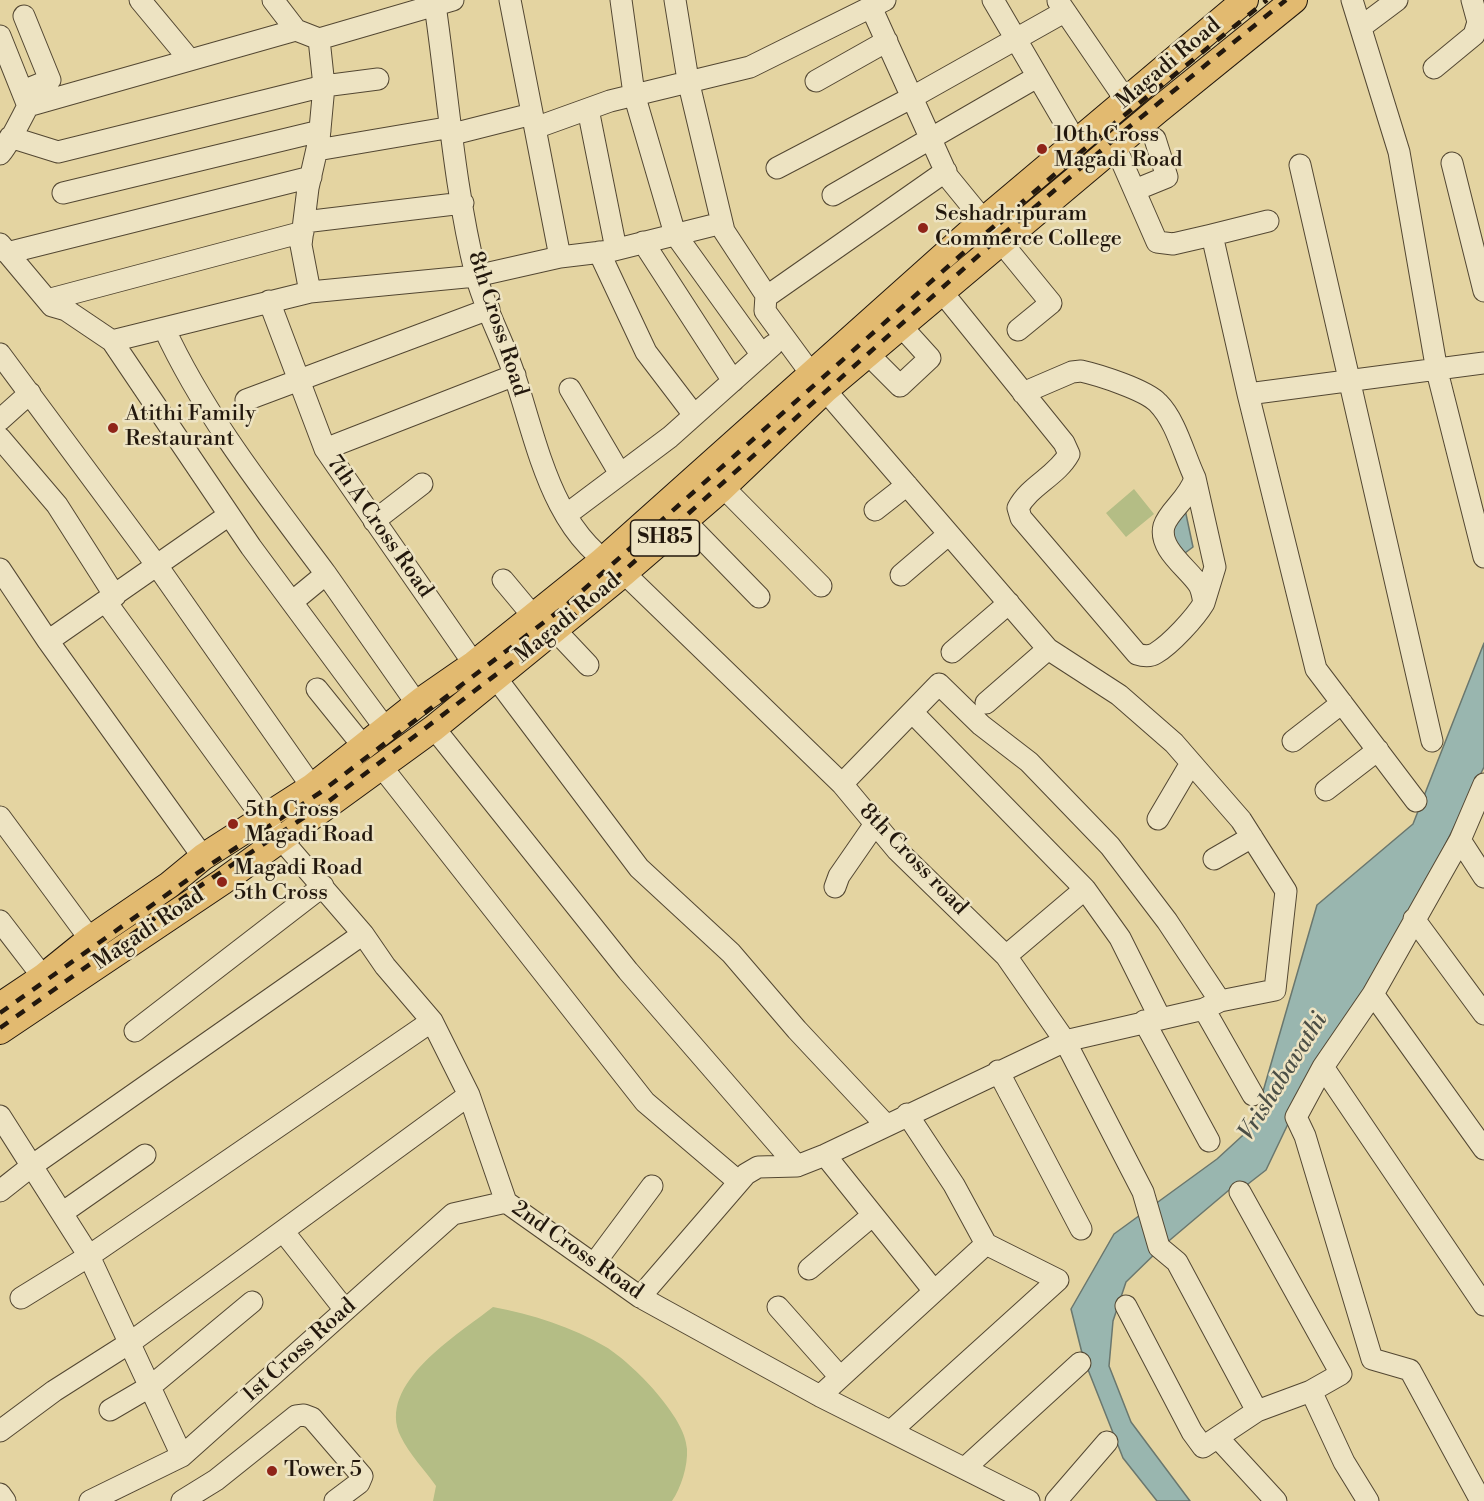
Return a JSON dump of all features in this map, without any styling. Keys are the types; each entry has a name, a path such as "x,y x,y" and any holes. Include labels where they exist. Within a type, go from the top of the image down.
{"main road":[{"name":"Magadi Road","path":"0,1031 281,840 434,728 624,573 723,487 818,383 983,221 1245,0"},
{"name":"Magadi Road","path":"0,1006 43,977 90,939 169,885 257,810 312,787 385,728 474,664 818,383 868,354 1115,146 1294,0"}],"street":[{"path":"273,0 296,30 319,39 439,2"},
{"path":"510,0 560,257"},
{"path":"621,0 634,94 675,234 762,355"},
{"path":"640,1297 739,1182 758,1167 797,1166 825,1155 907,1114 1065,1041 1275,990 1286,891 1241,820 1174,743 1119,695 1048,649 818,383 782,337 765,311 766,297 724,231 688,80 675,0"},
{"path":"993,0 1076,142"},
{"path":"1352,0 1399,152 1437,371 1484,557"},
{"path":"1360,27 1397,0"},
{"path":"1434,68 1474,35 1478,22 1472,0"},
{"name":"8th Cross Road","path":"439,2 452,131 476,276 515,375 542,468 566,515 601,562"},
{"path":"148,3 189,59"},
{"path":"63,193 318,140 452,131 534,121 588,109 634,94 750,67 878,4 887,41 946,171 983,221 1003,241 1050,303 1018,330"},
{"path":"777,168 911,98 1015,40 1061,6 1125,99"},
{"path":"24,16 50,80 26,99 5,145 58,152 324,86 378,79"},
{"path":"26,99 296,30"},
{"path":"0,36 26,99"},
{"path":"310,292 301,244 318,140 324,86 319,39"},
{"path":"816,81 887,41"},
{"path":"832,195 1037,76"},
{"path":"588,109 608,251 646,352 694,415"},
{"path":"1135,190 1167,177 1155,139"},
{"path":"1115,146 1158,242 1173,244 1268,221"},
{"path":"1452,163 1484,291"},
{"path":"1300,165 1347,379 1432,741"},
{"path":"766,297 946,171"},
{"path":"311,177 4,248 52,306 66,310 112,341 229,515 385,728"},
{"path":"47,300 303,227 463,203"},
{"path":"112,341 310,292 476,276 560,257 608,251 722,223"},
{"path":"1212,235 1248,394 1316,669 1416,801"},
{"path":"643,242 733,381"},
{"path":"942,292 1023,393 1064,443 1069,454 1064,464 1022,500 1018,508 1021,518 1137,654 1145,656 1155,653 1198,614 1204,603 1215,567 1195,478 1167,417 1157,402 1142,393 1081,371 1072,372 1023,393"},
{"name":"7th A Cross Road","path":"269,301 325,449 474,664"},
{"path":"246,400 300,382 331,368 489,309"},
{"path":"868,354 900,386 930,358 901,326"},
{"path":"164,328 180,362 242,460 326,574 417,704"},
{"path":"566,515 694,415 782,337"},
{"path":"0,354 158,567 312,787"},
{"path":"1248,394 1347,379 1437,371 1484,363"},
{"path":"325,449 515,375"},
{"path":"570,388 620,474"},
{"path":"0,420 30,393"},
{"name":"2nd Cross Road","path":"0,438 57,505 110,599 257,810 363,934 385,966 432,1021 469,1095 506,1202 640,1297 820,1396 1029,1501"},
{"path":"1195,478 1190,493 1165,524 1163,536 1167,546 1200,587 1204,603"},
{"path":"374,521 422,484"},
{"path":"875,510 907,485"},
{"path":"723,487 821,586"},
{"path":"48,641 158,567 229,515"},
{"path":"685,521 759,597"},
{"path":"901,575 949,534"},
{"name":"8th Cross road","path":"601,562 624,573 795,742 842,784 875,824 1006,956 1065,1041 1143,1192 1159,1247 1177,1262 1257,1411"},
{"path":"0,569 48,641 203,857"},
{"path":"292,602 326,574"},
{"path":"503,580 532,616"},
{"path":"952,652 1009,603"},
{"path":"555,630 588,665"},
{"path":"986,703 1048,649"},
{"path":"496,678 639,868 730,953 797,1030 886,1125"},
{"path":"842,784 939,684 981,725 1029,762 1110,846 1167,921 1218,1003 1253,1095"},
{"path":"317,689 363,746"},
{"path":"1293,741 1342,703"},
{"path":"912,712 1085,889 1120,938 1152,1019 1209,1140"},
{"path":"434,728 628,971 797,1166"},
{"path":"1326,790 1378,750"},
{"path":"1158,819 1191,763"},
{"path":"381,766 645,1102 739,1182"},
{"path":"1481,1501 1410,1370 1371,1359 1305,1136 1296,1117 1323,1067 1373,994 1460,840 1484,784"},
{"path":"0,817 90,939"},
{"path":"835,887 839,876 875,824"},
{"path":"1214,859 1252,837"},
{"path":"1460,840 1484,877"},
{"path":"135,1031 323,886"},
{"path":"1006,956 1085,889"},
{"path":"1414,920 1484,1014"},
{"path":"0,921 43,977"},
{"path":"0,1191 33,1165 363,934"},
{"path":"1373,994 1484,1149"},
{"path":"21,1298 89,1256 432,1021"},
{"path":"1323,1067 1484,1305"},
{"path":"998,1071 1081,1229"},
{"path":"0,1431 54,1391 132,1342 469,1095"},
{"path":"891,1431 1058,1280 986,1244 954,1185 907,1114"},
{"path":"0,1116 89,1256 132,1342 182,1456"},
{"path":"62,1213 145,1155"},
{"path":"825,1155 934,1291"},
{"path":"594,1264 652,1186"},
{"path":"1126,1305 1192,1432 1203,1447 1219,1439 1257,1411 1311,1391 1341,1374 1240,1192"},
{"name":"1st Cross Road","path":"90,1501 182,1456 453,1214 506,1202"},
{"path":"809,1269 873,1215"},
{"path":"283,1231 345,1310"},
{"path":"820,1396 986,1244"},
{"path":"110,1410 151,1386 252,1302"},
{"path":"778,1307 840,1377"},
{"path":"965,1468 1080,1363"},
{"path":"1311,1391 1344,1462 1368,1501"},
{"path":"182,1501 216,1480 290,1420 304,1415 312,1418 362,1476 359,1483 334,1501"},
{"path":"1219,1439 1276,1501"},
{"path":"1056,1501 1107,1442"},
{"path":"0,1494 5,1501"}],"green space":[{"path":"1134,489 1154,514 1126,537 1106,513"},
{"path":"493,1307 551,1322 593,1340 617,1355 656,1392 678,1422 687,1449 683,1476 672,1501 433,1501 436,1486 401,1437 396,1417 400,1398 424,1362"}],"water":[{"path":"1183,500 1193,547 1185,553 1157,519"},
{"name":"Vrishabavathi","path":"1484,643 1484,767 1390,955 1309,1080 1266,1170 1248,1184 1235,1185 1164,1245 1126,1282 1113,1321 1109,1366 1131,1422 1190,1501 1157,1501 1123,1458 1083,1357 1071,1309 1114,1234 1217,1159 1253,1126 1317,905 1413,824"}],"railway":[{"path":"0,1013 193,876 321,792 564,607 979,239 1116,122 1267,0"},
{"path":"0,1028 200,886 329,801 572,617 987,248 1124,131 1286,0"}],"place":[{"name":"10th Cross Magadi Road","path":"1042,149"},
{"name":"Seshadripuram Commerce College","path":"923,228"},
{"name":"Atithi Family Restaurant","path":"113,428"},
{"name":"5th Cross Magadi Road","path":"233,824"},
{"name":"Magadi Road 5th Cross","path":"222,882"},
{"name":"Tower 5","path":"272,1471"}]}
